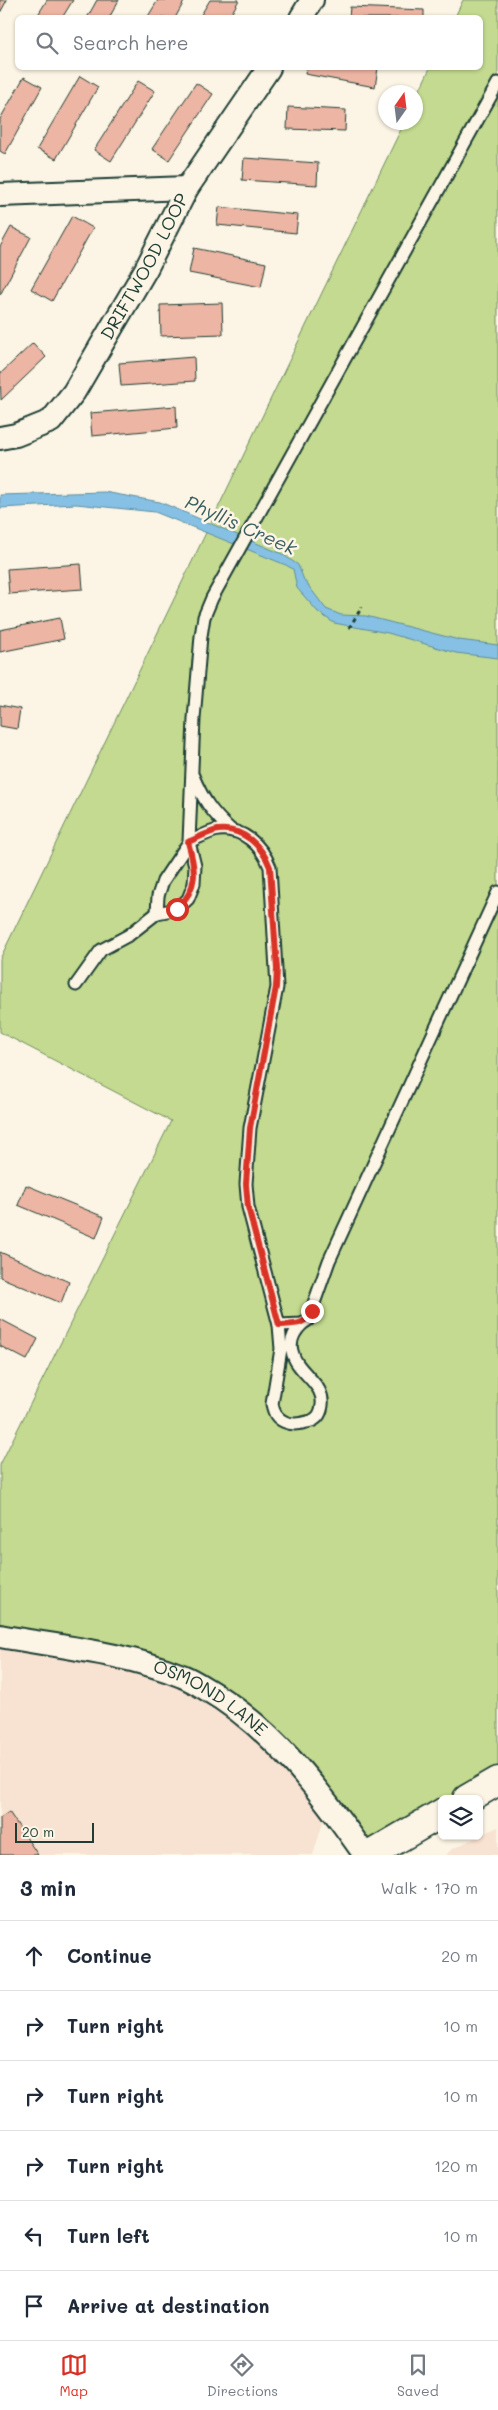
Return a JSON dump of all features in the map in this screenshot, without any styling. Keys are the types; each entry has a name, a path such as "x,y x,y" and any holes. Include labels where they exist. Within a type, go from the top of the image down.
{"main road":[{"path":"474,1795 498,1781"},
{"path":"370,1855 438,1816"}],"street":[{"path":"303,15 312,0"},
{"name":"DRIFTWOOD LOOP","path":"0,438 16,435 51,421 74,392 146,269 187,188 268,70"},
{"path":"0,195 187,188"},
{"name":"OSMOND LANE","path":"0,1636 123,1658 175,1673 184,1676 232,1704 280,1748 329,1803 365,1855"}],"lane":[{"path":"76,985 102,950 129,935 157,913 177,909 188,899 194,884 195,866 188,842 194,718 204,617 212,598 251,527 498,83"},
{"path":"192,774 202,798 214,816 232,831"},
{"path":"157,913 158,896 163,881 188,842 219,830 232,831 247,837 265,852 270,867 277,969 276,987 250,1128 246,1184 248,1207 279,1325 281,1349 272,1404 274,1413 279,1419 289,1423 301,1424 318,1417 322,1398 320,1390 292,1351 295,1330 308,1320 329,1261 498,892"},
{"path":"279,1325 302,1324"}],"path":[{"path":"349,628 362,607"}],"shaded area":[{"path":"0,1636 184,1676 329,1803 313,1855 0,1855"},
{"path":"498,1827 498,1855 446,1855 452,1849 471,1840 483,1840 483,1834"}],"green space":[{"path":"463,0 498,0 498,1781 474,1795 438,1795 438,1815 370,1855 329,1803 184,1676 0,1636 0,1465 171,1121 0,1032 0,959 401,130 423,130 422,85 429,70 483,70 483,15 456,15"}],"water":[{"path":"104,492 160,502 282,554 298,565 304,580 326,609 341,615 366,616 459,640 498,645 498,658 456,653 388,633 334,623 318,612 297,588 293,569 155,512 76,504 0,508 0,495"}],"building":[{"path":"0,0 7,0 0,13"},
{"path":"47,0 73,0 64,15 38,15"},
{"path":"97,0 119,0 111,15 89,15"},
{"path":"158,0 185,0 177,15 149,15"},
{"path":"210,0 239,0 231,15 201,15"},
{"path":"350,7 424,10 424,15 349,15"},
{"path":"306,70 378,70 375,87 305,74"},
{"path":"80,76 98,87 56,159 37,149"},
{"path":"24,77 42,87 5,154 0,151 0,119"},
{"path":"138,81 155,91 111,161 94,150"},
{"path":"196,83 213,94 169,160 152,149"},
{"path":"288,107 346,110 345,131 287,129"},
{"path":"244,158 318,163 317,185 242,180"},
{"path":"219,207 298,215 296,233 217,225"},
{"path":"72,216 93,228 52,301 31,289"},
{"path":"11,227 31,237 0,295 0,247"},
{"path":"194,248 266,263 261,287 189,273"},
{"path":"222,303 223,334 161,336 160,305"},
{"path":"33,343 46,357 1,400 0,374"},
{"path":"194,357 195,381 121,386 119,363"},
{"path":"176,406 177,428 92,436 90,413"},
{"path":"81,564 83,589 9,594 7,569"},
{"path":"60,618 64,639 0,652 0,630"},
{"path":"0,705 20,709 17,729 0,726"},
{"path":"26,1185 104,1217 96,1238 18,1205"},
{"path":"0,1252 69,1282 61,1303 0,1277"},
{"path":"0,1319 38,1339 27,1360 0,1346"},
{"path":"9,1812 38,1855 0,1855 0,1818"}],"route":[{"path":"177,909 188,899 194,884 195,866 188,842 206,833 219,830 232,831 247,837 265,852 270,867 277,969 276,987 246,1158 248,1207 271,1288 279,1325 302,1324 308,1320 312,1311"}],"water label":[{"name":"Phyllis Creek","path":"241,525"}]}
